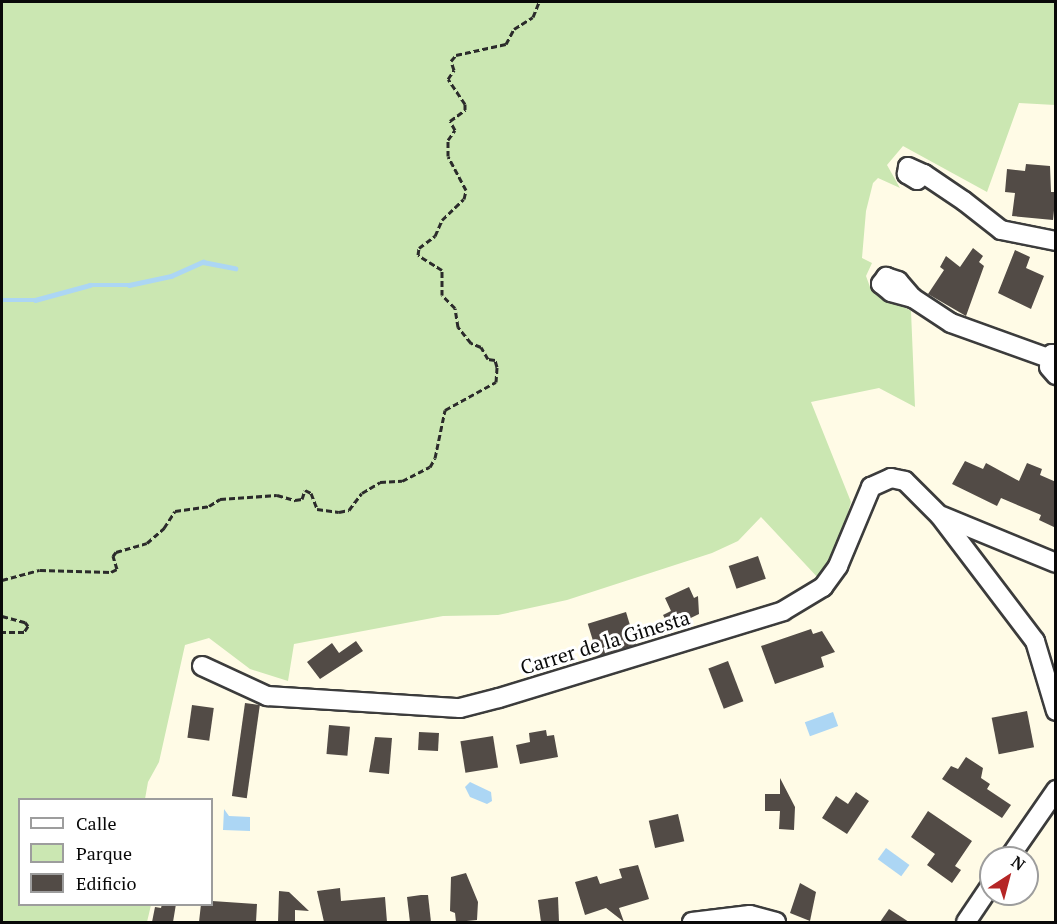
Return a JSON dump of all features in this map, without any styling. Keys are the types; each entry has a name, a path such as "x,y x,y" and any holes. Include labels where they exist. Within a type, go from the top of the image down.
{"street":[{"path":"924,174 1001,230 1056,241"},
{"path":"913,298 951,323 1054,362"},
{"name":"Carrer de la Ginesta","path":"202,666 267,696 460,708 783,610 824,587 838,566 871,487 891,478 906,481 940,516 1035,641 1056,711"},
{"path":"940,516 1056,563"},
{"path":"971,557 974,543 990,536"},
{"path":"1017,846 1056,789"},
{"path":"966,922 979,903"},
{"path":"692,922 750,915 776,922"}],"path":[{"path":"2,580 40,570 111,572 117,569 113,556 116,552 147,543 164,528 175,511 209,506 220,499 277,495 302,500 305,490 311,493 317,508 339,512 349,510 362,493 380,483 402,481 430,467 435,458 445,410 496,382 497,367 495,360 488,359 481,347 471,343 458,327 455,308 442,296 442,270 418,255 419,248 435,236 442,220 464,200 465,190 448,156 448,140 455,130 450,121 465,110 465,104 448,79 454,70 451,61 456,54 506,44 514,29 533,17 539,2"},
{"path":"2,616 25,622 28,626 24,632 2,632"}],"green space":[{"path":"2,2 1055,2 1055,105 1019,103 987,192 903,146 887,165 900,188 878,178 873,183 866,211 862,258 872,263 866,276 870,287 911,311 915,407 879,388 811,402 851,502 835,557 820,580 761,517 738,541 712,553 567,600 498,615 443,616 294,644 288,681 250,669 209,638 185,645 159,762 148,782 145,798 18,798 18,906 151,906 147,922 2,922"}],"water":[{"path":"833,712 838,726 810,736 805,722"},
{"path":"470,782 491,792 492,801 487,804 470,797 465,787"},
{"path":"224,809 229,816 250,817 250,831 223,830"},
{"path":"886,848 909,865 901,876 878,859"}],"building":[{"path":"1026,164 1050,166 1051,192 1056,192 1053,220 1012,216 1015,193 1005,192 1007,169 1025,171"},
{"path":"973,248 983,256 979,262 984,266 966,316 928,294 944,270 940,267 946,256 960,267"},
{"path":"1015,250 1030,257 1026,268 1044,276 1031,309 998,293"},
{"path":"965,461 983,469 986,463 1019,481 1027,463 1042,469 1040,475 1056,482 1056,528 1039,520 1041,515 1001,498 997,506 952,484"},
{"path":"758,556 766,579 737,589 729,566"},
{"path":"689,587 694,598 698,596 699,614 670,628 663,615 671,611 665,598"},
{"path":"626,612 636,645 598,656 588,624"},
{"path":"811,629 813,634 822,631 835,652 821,657 824,667 775,684 761,646"},
{"path":"356,641 363,651 320,679 307,662 332,643 339,653"},
{"path":"728,661 743,701 724,709 708,669"},
{"path":"245,703 260,705 247,798 232,796"},
{"path":"192,705 214,708 209,741 187,738"},
{"path":"1027,711 1034,747 999,754 992,718"},
{"path":"329,725 350,727 347,756 326,754"},
{"path":"546,730 547,736 554,735 558,757 520,764 516,745 530,742 529,733"},
{"path":"419,732 439,733 438,751 418,750"},
{"path":"493,736 498,768 465,773 460,741"},
{"path":"375,737 392,738 389,774 369,772"},
{"path":"966,757 983,768 981,778 990,784 987,789 1011,805 1002,818 942,779 951,766 958,769"},
{"path":"780,778 795,807 794,830 779,829 780,811 765,811 765,794 780,794"},
{"path":"856,792 869,801 847,834 822,818 836,796 848,804"},
{"path":"928,811 972,841 955,866 961,870 952,883 927,865 935,854 911,837"},
{"path":"678,814 684,841 655,848 649,821"},
{"path":"638,865 649,899 619,908 624,922 606,908 585,915 575,882 597,876 600,884 622,878 619,869"},
{"path":"466,873 478,902 477,920 456,922 455,913 450,911 451,877"},
{"path":"800,883 816,892 810,921 790,913"},
{"path":"340,888 341,901 385,897 387,922 324,922 317,891"},
{"path":"279,891 289,892 309,911 295,910 295,922 278,922"},
{"path":"428,895 431,922 410,922 407,897"},
{"path":"558,897 559,922 541,922 538,900"},
{"path":"213,901 257,904 256,922 199,922 201,906 213,906"},
{"path":"162,906 176,906 173,922 152,922 155,907 161,908"},
{"path":"889,909 909,922 880,922"}],"waterway":[{"path":"2,300 35,300 90,285 129,285 171,276 203,262 235,268"}]}
